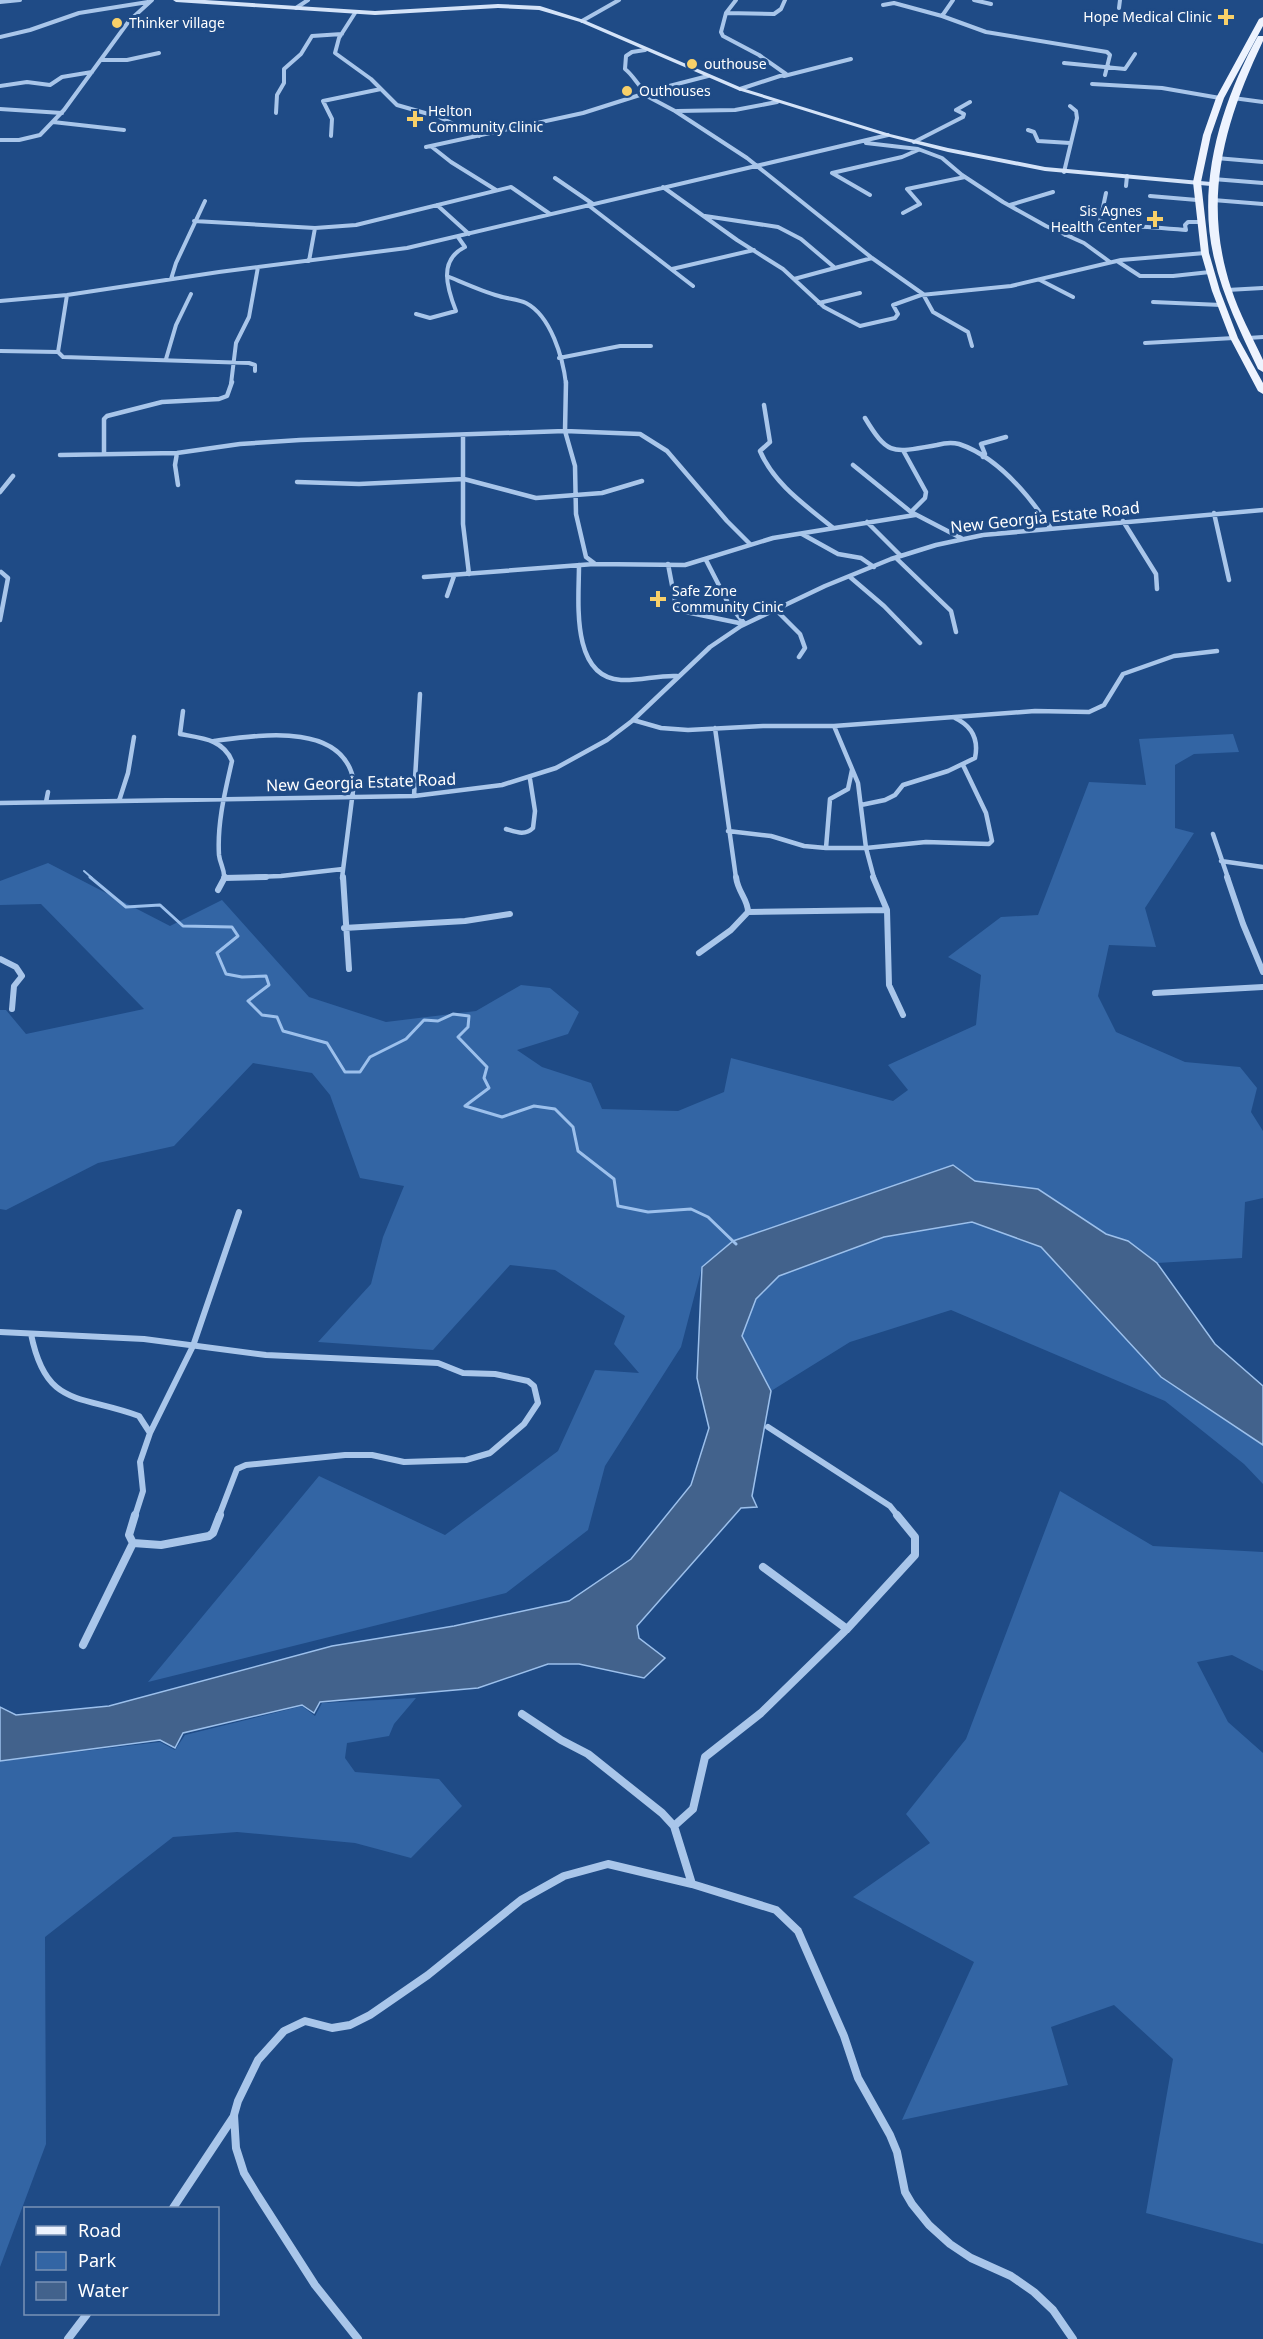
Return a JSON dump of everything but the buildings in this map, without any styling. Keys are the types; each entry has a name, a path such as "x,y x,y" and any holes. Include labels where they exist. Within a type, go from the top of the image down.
{"main road":[{"path":"1263,19 1220,98 1208,135 1197,182 1200,222 1210,272 1234,338 1263,391"},
{"path":"1263,34 1233,98 1219,138 1212,181 1218,256 1227,290 1263,369"}],"street":[{"path":"0,2 20,0"},
{"path":"176,0 258,2 355,13 498,6 551,10 582,21 740,89 914,142 1064,172 1197,182 1263,183"},
{"path":"296,8 308,0"},
{"path":"582,21 619,0"},
{"path":"736,0 726,13 721,32 723,36 784,71 786,74 783,76"},
{"path":"726,13 774,14 781,9 784,0"},
{"path":"942,16 953,0"},
{"path":"974,0 991,4"},
{"path":"1119,8 1120,0"},
{"path":"0,37 30,30 79,13 150,1"},
{"path":"0,140 31,138 40,135 62,112 115,38 150,1"},
{"path":"883,5 894,3 942,16 986,32 1061,46 1104,51 1110,54 1105,75"},
{"path":"355,13 342,34 335,53 381,89 397,105 439,117 479,136"},
{"path":"276,113 277,95 283,88 286,78 284,69 301,54 312,36 342,34"},
{"path":"645,50 632,52 626,56 625,69 633,75 636,84 645,93 756,166 872,258 923,294 933,312 968,332 972,346"},
{"path":"101,60 127,60 159,53"},
{"path":"1064,63 1127,68 1135,54"},
{"path":"740,89 851,59"},
{"path":"0,86 27,82 50,85 62,77 92,72"},
{"path":"426,147 606,107 645,93 708,76"},
{"path":"1092,84 1162,88 1220,98"},
{"path":"331,136 332,119 323,101 381,89"},
{"path":"1233,98 1263,102"},
{"path":"675,111 735,110 777,102"},
{"path":"914,142 963,117 964,114 956,110 970,102"},
{"path":"1064,172 1069,159 1070,143 1077,116 1076,111 1070,106"},
{"path":"0,109 62,112"},
{"path":"53,122 124,130"},
{"path":"1028,130 1034,132 1038,141 1070,143"},
{"path":"0,301 67,295 258,267 398,250 888,135"},
{"path":"860,142 920,149 956,167 965,177 1010,205 1082,242 1092,248 1094,253 1110,262"},
{"path":"870,195 832,173 902,157 927,145"},
{"path":"432,147 451,162 496,190"},
{"path":"1216,158 1263,162"},
{"path":"1126,186 1127,176"},
{"path":"903,213 920,204 907,189 965,177"},
{"path":"555,178 693,286"},
{"path":"663,187 783,268 819,303 834,314 863,326 896,318 898,314 893,305 923,294 995,290 1110,262 1205,253"},
{"path":"194,221 315,228 345,227 496,190 514,188 550,214"},
{"path":"1010,205 1053,192"},
{"path":"1098,226 1106,193"},
{"path":"1150,196 1197,201"},
{"path":"1212,200 1263,204"},
{"path":"171,279 194,221 205,201"},
{"path":"437,205 470,234"},
{"path":"703,216 778,227 801,239 834,267"},
{"path":"1065,235 1098,226 1129,225 1183,230 1187,229 1185,225 1188,222 1200,222"},
{"path":"309,261 315,228"},
{"path":"416,314 430,318 456,310 450,297 447,276 451,257 456,250 465,247 458,237"},
{"path":"672,269 754,250"},
{"path":"794,279 872,258"},
{"path":"1117,261 1140,276 1168,277 1210,272"},
{"path":"104,454 104,419 107,416 162,402 224,398 231,388 236,343 249,317 258,267"},
{"path":"447,276 475,288 525,302 534,307 556,344 565,373 567,393 565,432 575,465 577,481 575,496 581,542 586,557 594,564"},
{"path":"1040,280 1073,297"},
{"path":"1227,290 1263,288"},
{"path":"819,303 861,293"},
{"path":"166,359 176,325 191,294"},
{"path":"58,352 67,295"},
{"path":"1153,302 1221,305"},
{"path":"1248,338 1263,337"},
{"path":"1145,342 1234,338"},
{"path":"559,358 620,346 651,346"},
{"path":"0,351 58,352 63,357 70,358 252,363 255,371"},
{"path":"764,405 770,442 760,451 763,460 776,477 832,527"},
{"path":"865,418 882,445 895,452 956,443 983,457 1002,470 1033,501 1050,527"},
{"path":"60,455 177,453 240,444 463,435 565,432 640,434 659,444 750,544"},
{"path":"463,435 463,524 469,574"},
{"path":"983,457 985,454 981,444 1006,437"},
{"path":"424,577 594,564 685,565 750,544 832,527 913,514 925,498 926,492 904,452"},
{"path":"177,453 175,465 178,485"},
{"path":"853,465 913,514 962,538"},
{"path":"0,492 13,476"},
{"path":"297,482 359,484 464,479 531,498 602,493 642,482"},
{"name":"New Georgia Estate Road","path":"0,803 414,796 473,791 530,779 584,756 633,720 677,676 717,642 745,624 898,557 962,538 1050,527 1263,510"},
{"path":"1214,513 1229,580"},
{"path":"1123,521 1156,574 1157,589"},
{"path":"867,522 951,611 956,632"},
{"path":"802,534 838,554 861,558 873,567"},
{"path":"706,560 728,603 745,624"},
{"path":"668,564 676,606 681,611 745,624"},
{"path":"579,565 579,616 584,653 598,669 611,678 621,680 677,676"},
{"path":"0,620 8,578 1,572"},
{"path":"447,596 454,576"},
{"path":"850,577 884,606 920,643"},
{"path":"775,609 801,634 805,648 799,657"},
{"path":"633,720 661,728 834,726 1035,711 1089,712 1097,710 1113,694 1118,678 1123,674 1174,656 1217,651"},
{"path":"414,796 420,741 420,694"},
{"path":"183,711 180,734 204,737 214,741 231,756 232,761 220,817 219,847 224,878 218,890"},
{"path":"861,805 890,799 898,794 903,785 975,759 977,752 975,736 970,726 954,718"},
{"path":"834,726 858,783 866,848 878,893 886,910 890,961 889,984 903,1015"},
{"path":"699,953 715,940 731,932 748,912 748,903 738,891 715,728"},
{"path":"118,801 128,773 135,736"},
{"path":"214,741 268,737 310,739 326,742 347,762 354,782 343,869 344,928 349,969"},
{"path":"728,831 771,836 804,846 826,848 866,848 926,842 991,843 986,813 963,765"},
{"path":"826,848 830,799 848,789 852,769"},
{"path":"506,829 521,834 529,833 535,828 537,821 530,779"},
{"path":"46,802 48,792"},
{"path":"1214,834 1221,861 1263,972"},
{"path":"1221,861 1263,867"},
{"path":"224,878 281,876 343,869"},
{"path":"748,912 886,910"},
{"path":"344,928 465,921 510,914"},
{"path":"0,959 17,969 22,976 14,986 12,1009"},
{"path":"1155,993 1263,987"},
{"path":"0,1332 144,1339 193,1346 266,1355 438,1363 463,1373 495,1374 528,1381 534,1386 538,1403 524,1424 490,1453 466,1460 404,1462 372,1455 321,1455 285,1462 253,1463 241,1466 237,1469 213,1533 209,1536 164,1545 143,1546 133,1543 129,1535 143,1491 141,1462 150,1433 193,1346 239,1212"},
{"path":"31,1334 33,1353 47,1383 65,1395 139,1416 150,1433"},
{"path":"674,1826 693,1809 705,1757 761,1713 847,1629 915,1555 915,1537 890,1506 768,1427"},
{"path":"82,1645 133,1543"},
{"path":"763,1568 847,1629"},
{"path":"522,1714 561,1740 588,1754 674,1826 692,1884"},
{"path":"173,2207 234,2115 258,2060 284,2031 305,2021 332,2028 350,2025 370,2015 428,1975 521,1900 564,1876 608,1864 692,1884 776,1910 791,1922 798,1931 843,2036 858,2078 890,2135 897,2152 905,2192 912,2204 929,2225 950,2244 971,2258 1011,2276 1034,2292 1053,2310 1073,2339"},
{"path":"234,2115 237,2148 244,2173 315,2285 358,2339"},
{"path":"68,2339 86,2315"}],"green space":[{"path":"1233,734 1239,752 1194,754 1175,765 1175,828 1194,833 1145,908 1156,947 1109,945 1098,996 1116,1032 1185,1062 1240,1067 1257,1088 1251,1112 1263,1131 1263,1198 1245,1202 1242,1258 1157,1263 1128,1241 1106,1234 1038,1189 975,1181 953,1165 733,1241 702,1267 681,1347 605,1466 588,1530 506,1593 148,1682 319,1476 445,1535 558,1451 595,1370 639,1373 614,1344 625,1316 555,1270 510,1265 433,1350 318,1342 371,1284 383,1237 404,1186 360,1178 330,1095 312,1073 253,1063 174,1146 98,1163 6,1210 0,1209 0,1010 6,1010 26,1034 144,1009 41,904 0,905 0,881 48,863 170,926 222,900 309,997 386,1022 476,1011 521,985 550,988 579,1012 568,1034 517,1050 542,1067 591,1083 602,1109 678,1111 724,1092 731,1058 893,1101 908,1090 888,1065 976,1025 981,975 948,957 1001,917 1038,915 1089,782 1146,785 1139,739"},
{"path":"972,1222 1041,1247 1161,1377 1263,1445 1263,1484 1244,1464 1165,1401 951,1310 850,1342 771,1391 742,1336 756,1299 779,1276 884,1237"},
{"path":"1060,1491 1153,1546 1263,1552 1263,1671 1232,1655 1197,1662 1228,1722 1263,1753 1263,2244 1146,2213 1173,2059 1114,2005 1051,2027 1068,2085 902,2120 974,1962 853,1897 930,1843 906,1814 966,1739"},
{"path":"416,1698 394,1724 389,1736 347,1743 345,1758 355,1772 439,1779 462,1806 411,1858 355,1843 237,1832 173,1837 45,1937 46,2144 0,2267 0,1761 160,1742 175,1750 185,1735 302,1706 315,1716 322,1703"}],"water":[{"path":"953,1165 975,1181 1038,1189 1106,1234 1128,1241 1157,1263 1215,1344 1263,1386 1263,1445 1161,1377 1041,1247 972,1222 884,1237 779,1276 756,1299 742,1336 771,1391 752,1496 757,1507 741,1508 637,1626 639,1638 665,1658 644,1678 579,1664 548,1664 478,1688 320,1702 314,1713 302,1705 183,1733 175,1748 160,1740 0,1761 0,1707 16,1715 109,1706 332,1646 454,1626 569,1601 631,1559 691,1485 709,1428 697,1378 702,1267 733,1241"}],"waterway":[{"path":"84,871 92,878"},
{"path":"90,877 126,907 160,905 183,926 232,927 238,936 217,953 226,974 242,977 266,976 269,985 248,1001 262,1015 277,1017 283,1031 327,1043 345,1072 360,1072 370,1057 406,1039 424,1020 438,1021 453,1014 469,1016 468,1027 458,1037 487,1067 484,1078 489,1088 465,1106 502,1117 534,1106 555,1109 573,1127 578,1151 614,1179 618,1206 648,1212 691,1209 708,1217 736,1244"}],"place":[{"name":"Hope Medical Clinic","path":"1226,17"},
{"name":"Thinker village","path":"117,23"},
{"name":"outhouse","path":"692,64"},
{"name":"Outhouses","path":"627,91"},
{"name":"Helton Community Clinic","path":"415,119"},
{"name":"Sis Agnes Health Center","path":"1155,219"},
{"name":"Safe Zone Community Cinic","path":"658,599"}]}
